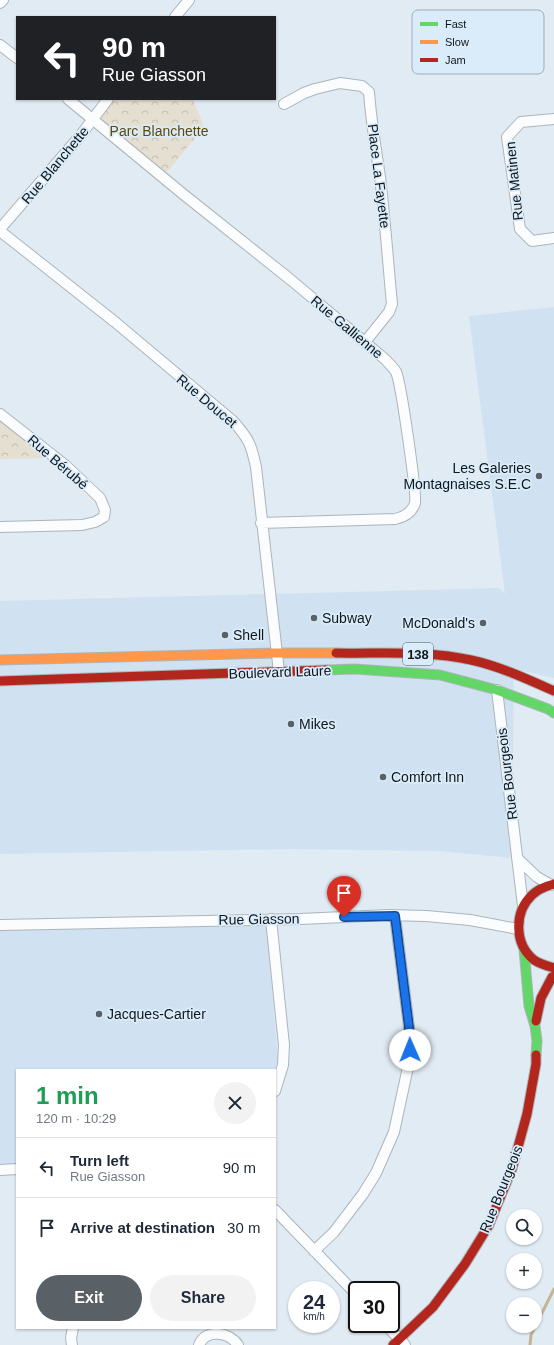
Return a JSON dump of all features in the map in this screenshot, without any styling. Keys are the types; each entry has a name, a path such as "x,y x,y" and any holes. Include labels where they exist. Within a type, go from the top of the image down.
{"main road":[{"name":"Boulevard Laure","path":"0,660 276,653 431,654 471,660 515,674 554,690"},
{"name":"Boulevard Laure","path":"0,681 355,669 440,675 497,690 548,709 554,713"},
{"path":"518,929 519,917 523,906 530,896 540,889 552,885"},
{"name":"Rue Bourgeois","path":"399,1343 433,1307 465,1264 482,1237 502,1195 512,1169 531,1095 536,1064 535,1026 529,1006 524,949 519,939 518,929"},
{"path":"524,949 532,959 543,966 554,968"},
{"name":"Rue Bourgeois","path":"535,1026 539,1003 544,990 554,976"}],"street":[{"path":"0,3 3,0"},
{"path":"176,16 189,0"},
{"path":"0,45 16,57"},
{"name":"Place La Fayette","path":"284,104 315,89 340,84 362,86 369,92 387,235 392,304 389,312 365,342"},
{"name":"Rue Gallienne","path":"69,100 183,194 291,280 386,360 396,372 401,393 415,501 412,510 404,517 395,519 261,522"},
{"name":"Rue Blanchette","path":"0,230 80,136 107,100"},
{"name":"Rue Matinen","path":"554,119 521,122 507,137 520,229 532,241 554,238"},
{"name":"Rue Doucet","path":"0,230 115,322 233,421 243,432 249,442 256,467 279,672"},
{"name":"Rue Bérubé","path":"0,414 65,465 100,498 105,510 104,517 95,522 82,525 0,527"},
{"name":"Rue Bourgeois","path":"497,690 523,906"},
{"path":"517,858 537,877 552,885"},
{"path":"314,1251 334,1232 363,1194 376,1172 394,1132 410,1050 409,1027 395,916"},
{"name":"Rue Giasson","path":"0,925 426,916 462,919 518,929"},
{"path":"271,919 284,1045 283,1065 276,1088"},
{"path":"0,1170 16,1169"},
{"path":"276,1211 348,1286"},
{"path":"72,1345 71,1338 73,1329"},
{"path":"199,1345 207,1336 215,1333 229,1336 238,1345"},
{"path":"392,1333 399,1343"}],"shaded area":[{"path":"554,307 554,678 514,669 512,858 439,851 292,849 0,854 0,601 499,588 505,594 469,316"},
{"path":"267,925 278,1060 275,1069 16,1069 16,1165 0,1165 0,929"}],"green space":[{"name":"Parc Blanchette","path":"105,100 193,100 204,127 163,177 91,117"},
{"path":"0,415 53,458 0,459"}],"waterway":[{"path":"530,1345 531,1335 554,1289"}],"traffic: fast":[{"path":"326,670 355,669 440,675 497,690 548,709 554,713"},
{"path":"524,949 529,1006 535,1026 537,1041 536,1055"}],"traffic: slow":[{"path":"0,660 276,653 336,653"}],"traffic: jam":[{"path":"336,653 404,653 454,657 471,660 513,673 554,691"},
{"path":"0,681 326,670"},
{"path":"554,884 545,887 532,895 526,902 519,919 520,937 527,953 534,960 554,968"},
{"path":"536,1021 541,998 552,977 554,976"},
{"path":"393,1345 433,1307 465,1264 489,1225 512,1169 527,1114 536,1064 536,1055"}],"place":[{"name":"Les Galeries Montagnaises S.E.C","path":"539,476"},
{"name":"Subway","path":"314,618"},
{"name":"McDonald's","path":"483,623"},
{"name":"Shell","path":"225,635"},
{"name":"Mikes","path":"291,724"},
{"name":"Comfort Inn","path":"383,777"},
{"name":"Jacques-Cartier","path":"99,1014"}],"route":[{"path":"344,917 395,916 409,1027 410,1050"}]}
